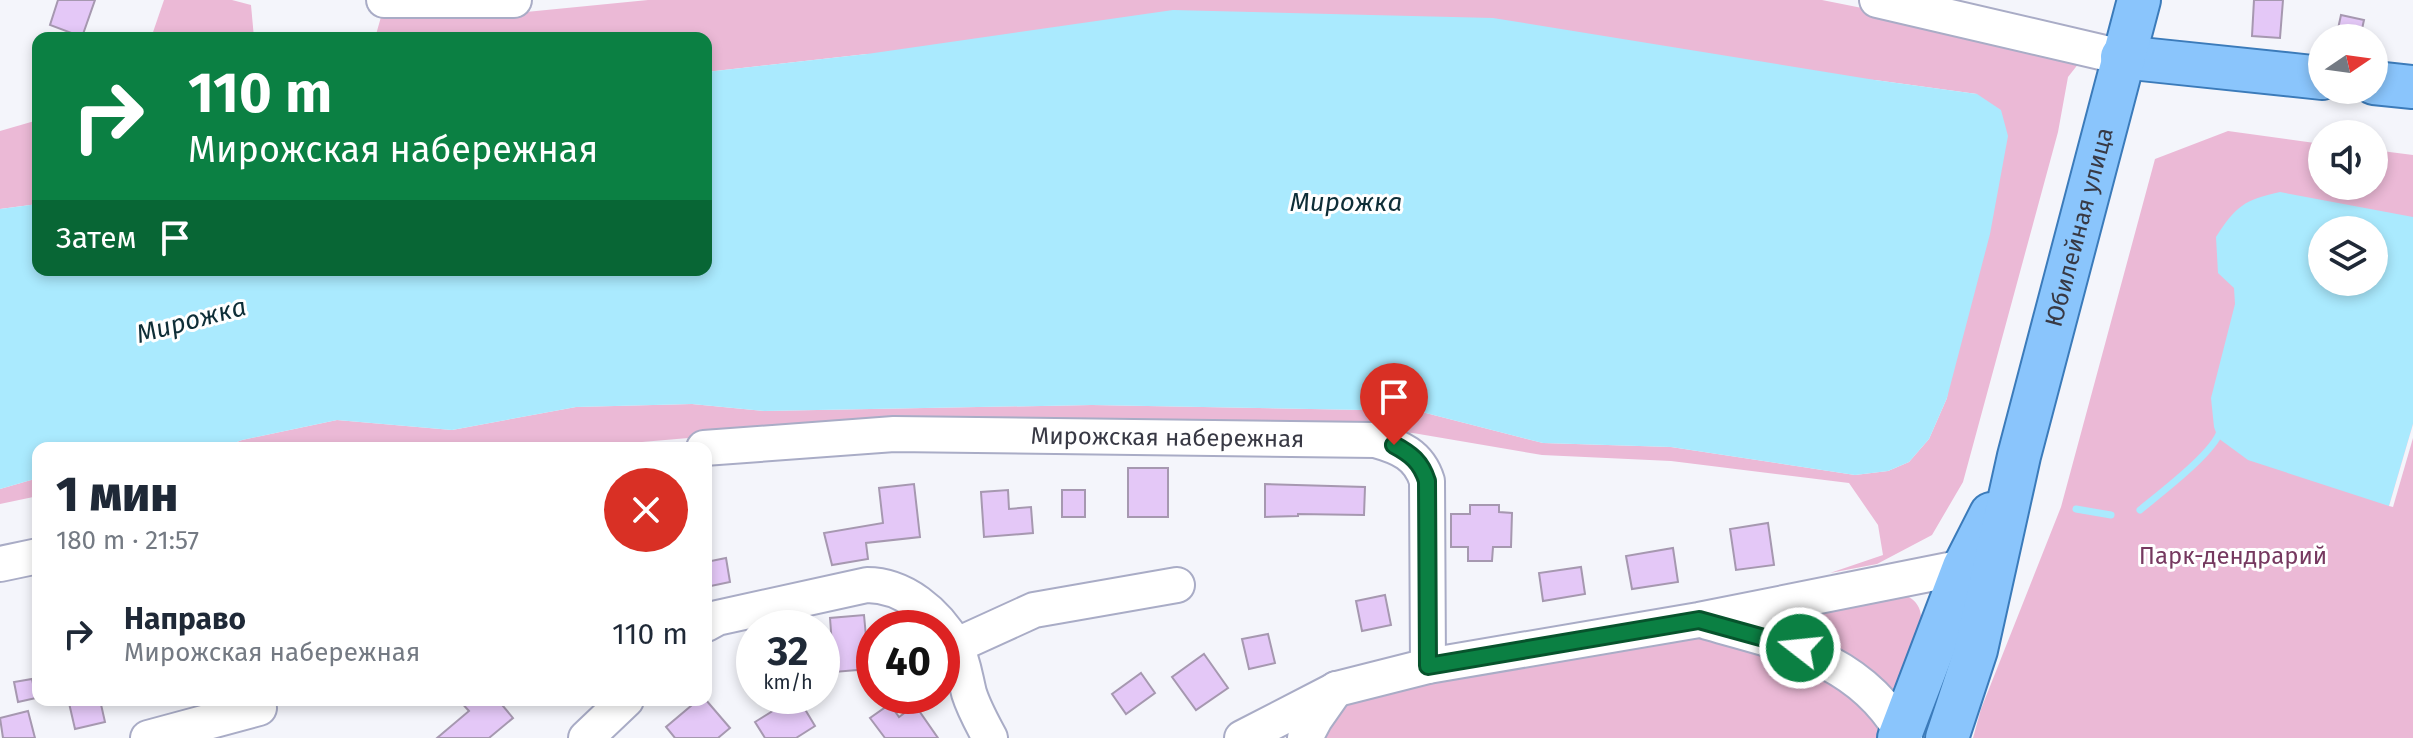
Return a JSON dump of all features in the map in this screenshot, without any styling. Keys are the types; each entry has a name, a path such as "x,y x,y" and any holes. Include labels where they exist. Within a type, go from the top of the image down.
{"main road":[{"name":"Юбилейная улица","path":"1947,738 1976,650 2019,456 2139,0"},
{"path":"2122,57 2308,77"},
{"path":"2388,84 2413,87"},
{"name":"Юбилейная улица","path":"1902,736 1964,567 2019,456"}],"street":[{"path":"384,0 506,0"},
{"path":"1877,0 2122,57"},
{"name":"Мирожская набережная","path":"712,447 894,434 1375,440 1394,445 1410,453 1422,466 1427,481 1428,666"},
{"path":"0,564 32,557"},
{"path":"1242,738 1337,689 1428,666 1699,620 1964,567"},
{"path":"712,621 867,585 883,585 898,590 925,610"},
{"path":"960,644 1034,610 1177,585"},
{"path":"1699,620 1787,644 1826,661 1868,692 1886,710 1902,736"},
{"path":"960,662 970,695 990,738"},
{"path":"1305,738 1337,689"},
{"path":"586,738 620,706"},
{"path":"148,738 260,715"}],"green space":[{"path":"164,0 232,0 251,5 253,32 153,32"},
{"path":"648,0 1822,0 2007,37 2079,63 2068,77 2058,132 1963,482 1932,535 1877,564 1830,573 1883,555 1878,525 1849,483 1671,461 1542,455 1413,433 1093,421 780,430 641,442 237,442 337,420 452,430 576,407 692,404 764,411 1092,405 1418,411 1543,443 1671,447 1855,475 1888,471 1909,462 1929,439 1947,398 1977,94 1875,80 867,54 712,71 712,32 377,32 381,17 526,12"},
{"path":"32,122 32,205 0,209 0,131"},
{"name":"Парк-дендрарий","path":"2228,131 2308,142 2308,200 2388,200 2388,152 2413,155 2413,738 1973,738 1981,709 2061,507 2155,159"},
{"path":"32,480 32,497 0,504 0,489"},
{"path":"1900,594 1913,600 1920,610 1921,624 1913,655 1894,696 1769,622"},
{"path":"1692,638 1754,646 1809,668 1840,688 1884,727 1880,738 1315,738 1343,707 1381,690"}],"water":[{"name":"Мирожка","path":"1173,10 1493,18 1977,94 2001,110 2008,136 1990,234 1947,398 1929,439 1909,462 1888,471 1855,475 1671,447 1543,443 1418,411 1092,405 764,411 692,404 576,407 452,430 337,420 237,442 32,442 32,480 0,489 0,209 32,205 32,276 712,276 712,71 867,54"},
{"path":"2280,192 2308,197 2308,200 2413,217 2413,424 2389,506 2248,460 2218,438 2211,398 2235,304 2234,288 2218,273 2216,237 2229,218 2249,202"}],"pier":[{"path":"2413,424 2413,438 2393,507 2389,506"}],"building":[{"path":"58,0 95,0 84,32 69,32 50,25"},
{"path":"2254,0 2283,0 2280,38 2252,36"},
{"path":"2341,15 2364,20 2363,24 2339,24"},
{"path":"1128,468 1168,468 1168,517 1128,517"},
{"path":"914,484 920,537 866,543 868,559 832,565 824,533 883,523 879,488"},
{"path":"1265,484 1365,487 1364,515 1265,517"},
{"path":"1008,490 1009,509 1031,507 1033,533 984,537 981,492"},
{"path":"1062,490 1085,490 1085,517 1062,517"},
{"path":"1470,505 1499,505 1499,512 1512,513 1511,547 1493,547 1492,561 1468,561 1468,547 1451,547 1451,514 1470,514"},
{"path":"1768,523 1774,565 1736,570 1730,529"},
{"path":"1673,548 1678,582 1632,589 1626,556"},
{"path":"726,558 730,582 712,586 712,561"},
{"path":"1581,567 1585,594 1543,601 1539,573"},
{"path":"1385,595 1391,625 1362,631 1356,601"},
{"path":"856,616 856,670 840,671 840,617"},
{"path":"1268,634 1275,663 1249,669 1242,639"},
{"path":"1204,654 1228,688 1196,710 1172,677"},
{"path":"1141,673 1155,693 1126,714 1112,694"},
{"path":"32,679 32,699 18,702 14,682"},
{"path":"70,706 101,706 105,722 75,729"},
{"path":"464,706 503,706 513,718 489,738 437,738 469,711"},
{"path":"691,706 711,706 730,728 718,738 675,738 666,727"},
{"path":"28,711 35,738 3,738 0,718"},
{"path":"768,714 808,714 815,726 796,738 765,738 755,722"},
{"path":"876,714 897,714 899,717 903,714 921,714 938,738 885,738 870,718"}],"waterway":[{"path":"2140,510 2197,461 2220,431"},
{"path":"2076,509 2111,515"}],"route":[{"path":"1394,445 1410,453 1422,466 1427,481 1428,666 1699,620 1800,648"}]}
